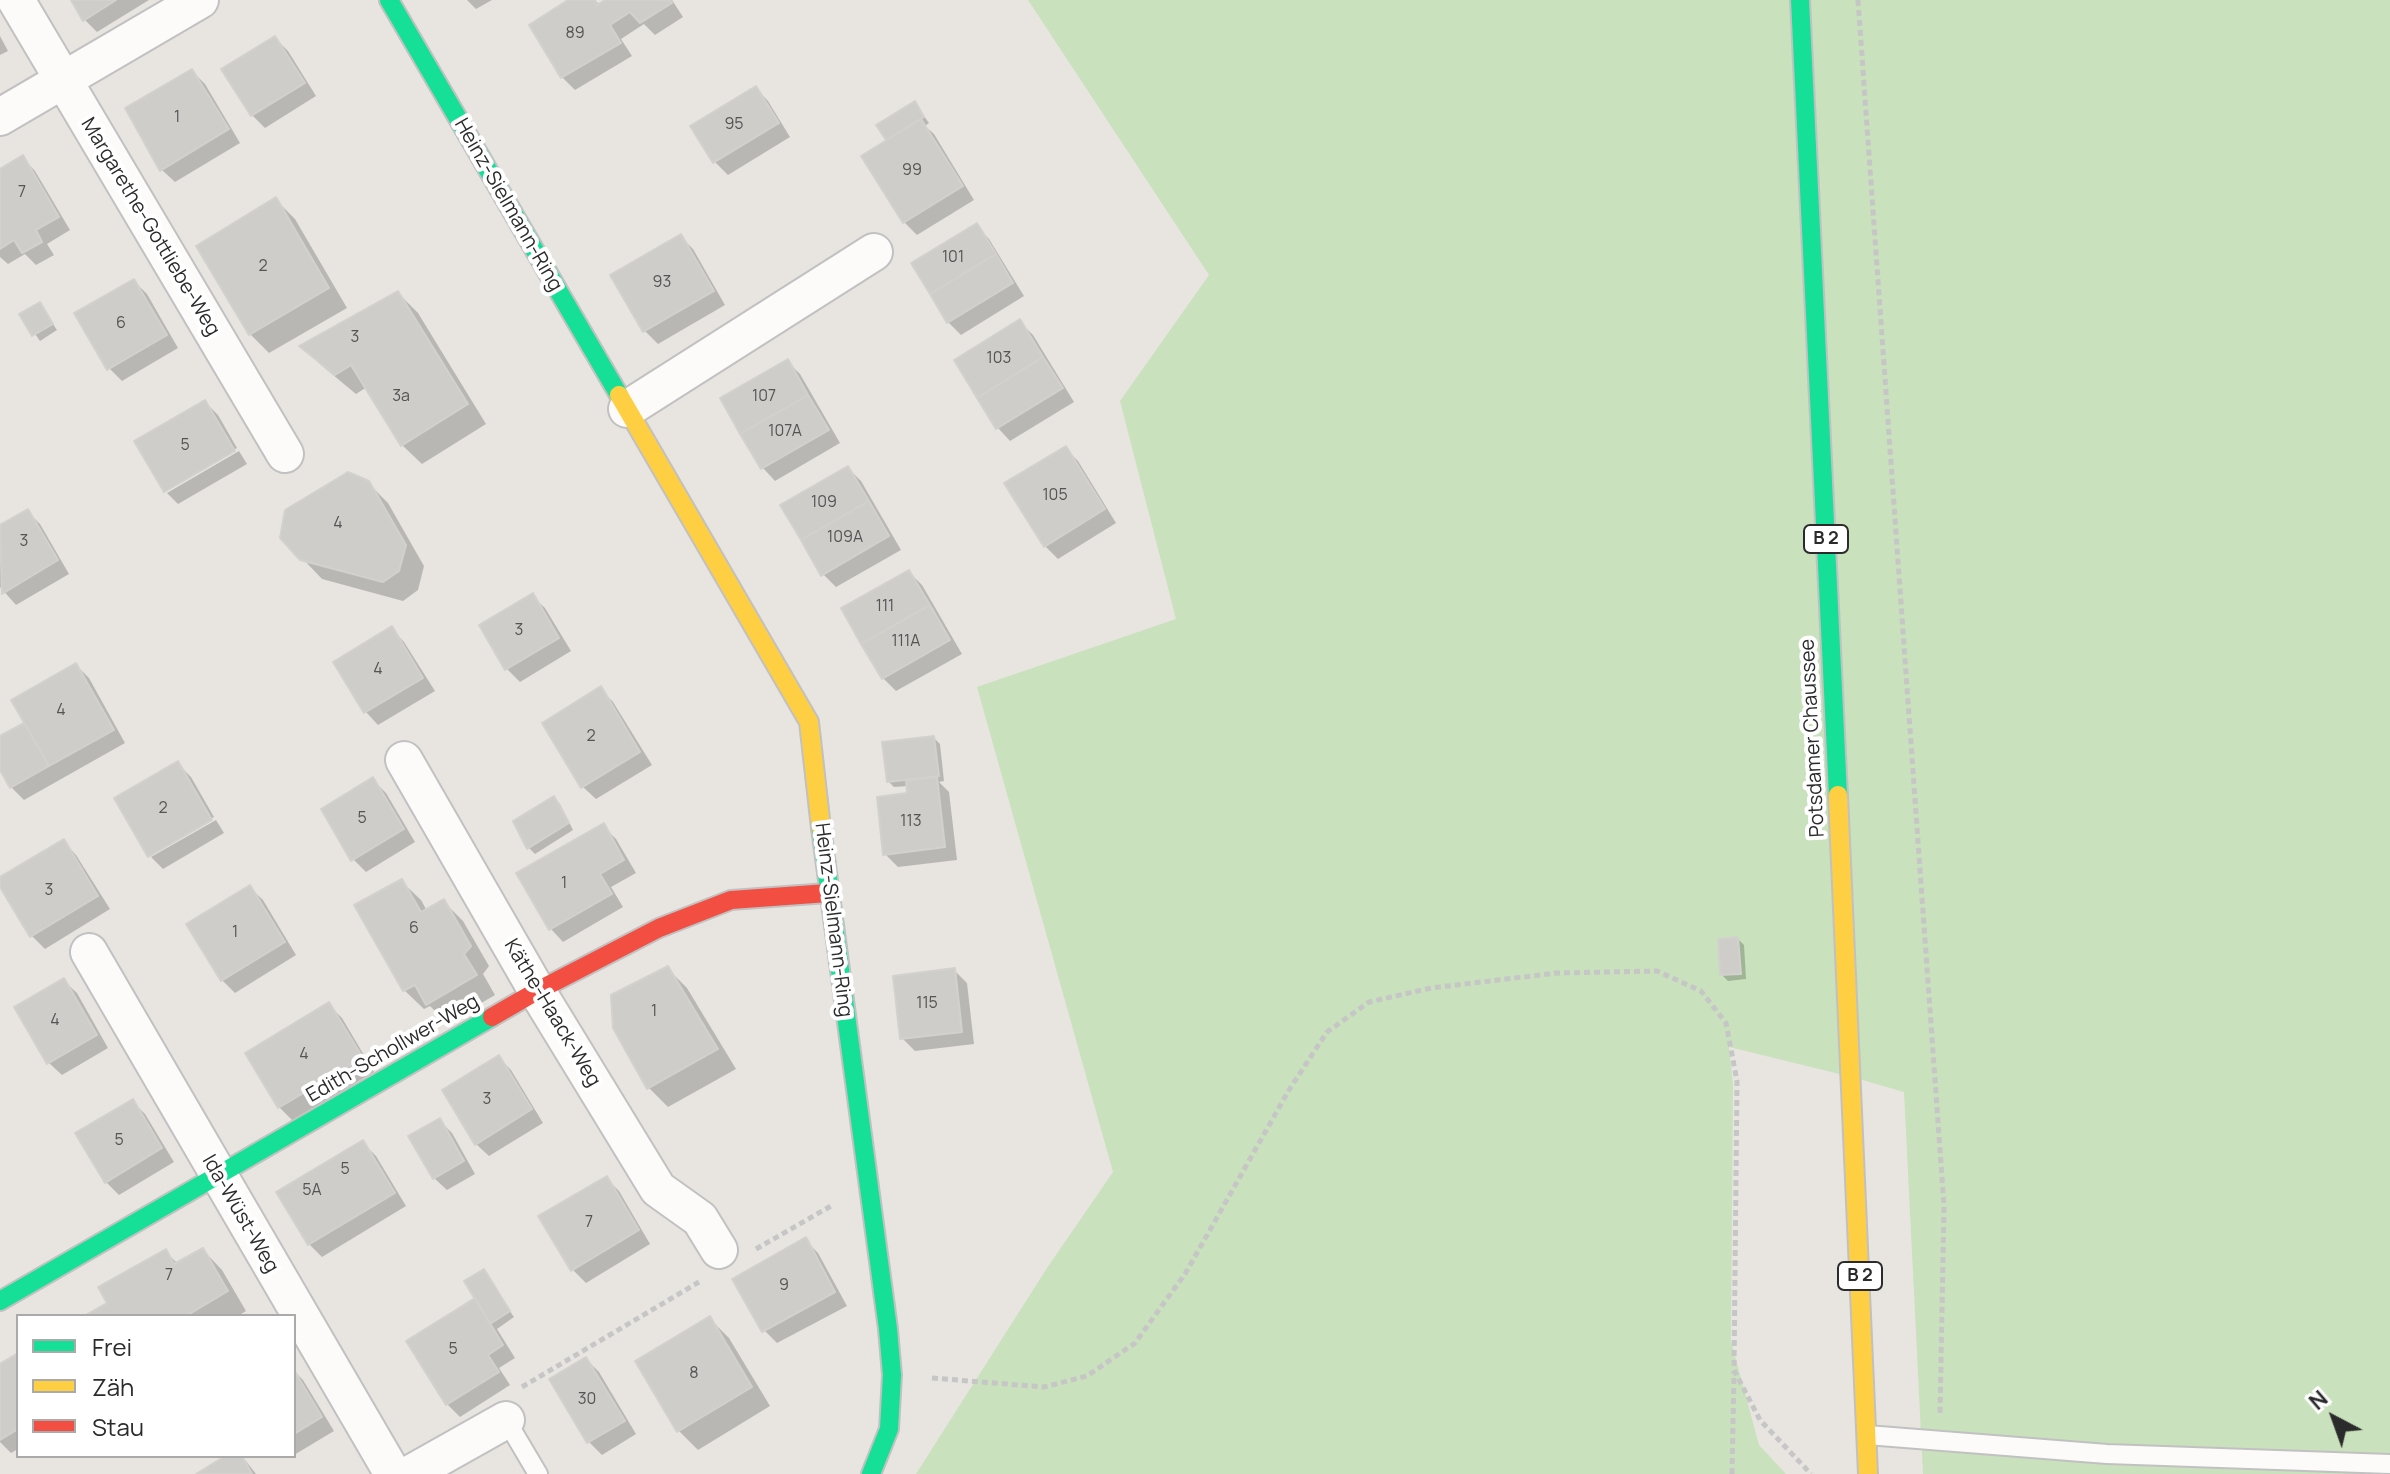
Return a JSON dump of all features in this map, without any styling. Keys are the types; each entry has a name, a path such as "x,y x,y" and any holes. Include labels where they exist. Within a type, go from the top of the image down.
{"street":[{"name":"Margarethe-Gottliebe-Weg","path":"16,0 285,454"},
{"path":"0,117 200,0"},
{"name":"Heinz-Sielmann-Ring","path":"389,0 809,722 828,893 892,1375 889,1429 871,1474"},
{"name":"Potsdamer Chaussee","path":"1800,0 1868,1474"},
{"path":"627,409 874,252"},
{"name":"Käthe-Haack-Weg","path":"404,760 537,991 658,1189 700,1219 719,1250"},
{"name":"Edith-Schollwer-Weg","path":"0,1301 537,991 659,928 731,900 828,893"},
{"name":"Ida-Wüst-Weg","path":"89,952 393,1474"},
{"path":"410,1474 512,1404"}],"lane":[{"path":"512,1404 538,1474"},
{"path":"1867,1435 2107,1454 2390,1464"}],"path":[{"path":"1858,0 1944,1206 1940,1440"},
{"path":"892,1375 1044,1387 1087,1376 1135,1343 1185,1274 1289,1090 1327,1032 1369,1002 1431,988 1557,973 1657,971 1701,991 1726,1023 1737,1081 1732,1474"},
{"path":"763,1245 838,1202 870,1197"},
{"path":"512,1404 653,1309"},
{"path":"1734,1370 1760,1420 1811,1474"}],"green space":[{"path":"1028,0 2390,0 2390,1474 1923,1474 1904,1092 1729,1047 1733,1084 1731,1341 1759,1445 1786,1474 916,1474 1047,1268 1113,1172 977,687 1176,619 1120,401 1209,275"}],"building":[{"path":"71,0 116,0 83,21"},
{"path":"568,0 594,0 597,5 605,0 670,0 672,3 640,23 630,12 610,25 621,43 561,78 529,25"},
{"path":"275,36 305,83 251,116 221,69"},
{"path":"192,69 229,129 160,171 125,108"},
{"path":"756,86 779,123 713,163 690,126"},
{"path":"915,101 924,117 886,140 876,125"},
{"path":"921,119 963,186 903,223 861,156"},
{"path":"23,155 59,217 36,230 42,242 22,253 14,240 0,249 0,169"},
{"path":"276,197 329,288 249,335 196,246"},
{"path":"977,223 996,254 930,294 911,263"},
{"path":"681,234 714,291 643,332 610,275"},
{"path":"996,254 1013,283 947,323 930,294"},
{"path":"134,279 167,335 107,370 74,313"},
{"path":"398,291 468,404 401,446 351,365 335,375 299,346"},
{"path":"40,302 53,324 32,336 19,314"},
{"path":"1020,319 1043,357 977,398 954,360"},
{"path":"1043,357 1063,388 996,429 977,398"},
{"path":"788,359 808,395 740,434 720,398"},
{"path":"808,395 829,430 761,469 740,434"},
{"path":"205,400 235,451 164,492 134,441"},
{"path":"1066,446 1105,509 1044,547 1004,483"},
{"path":"848,466 869,501 801,540 780,505"},
{"path":"348,472 369,481 406,545 399,571 383,582 300,560 280,538 285,510"},
{"path":"869,501 889,536 821,576 801,540"},
{"path":"28,509 58,560 2,594 0,525"},
{"path":"909,570 930,605 861,644 841,608"},
{"path":"533,593 559,638 505,670 479,625"},
{"path":"930,605 950,640 882,679 861,644"},
{"path":"392,626 423,678 364,713 333,662"},
{"path":"76,663 114,730 49,766 11,700"},
{"path":"601,686 640,752 581,788 542,723"},
{"path":"24,723 49,766 10,788 0,770 0,736"},
{"path":"934,736 939,776 887,782 882,742"},
{"path":"178,761 212,820 148,857 114,798"},
{"path":"373,777 404,829 351,861 321,809"},
{"path":"937,777 945,847 883,855 877,797 907,793 906,780"},
{"path":"554,796 569,823 527,849 513,821"},
{"path":"604,823 624,860 600,874 612,894 549,930 516,873"},
{"path":"64,839 98,896 30,937 0,887 0,877"},
{"path":"402,879 421,912 444,899 471,946 464,954 477,975 426,1005 415,985 403,991 354,905"},
{"path":"250,885 285,942 221,981 186,924"},
{"path":"1738,937 1741,974 1720,975 1718,939"},
{"path":"668,966 718,1049 647,1089 613,1028 611,995"},
{"path":"955,968 962,1032 900,1039 893,976"},
{"path":"64,978 97,1035 47,1064 14,1007"},
{"path":"329,1002 363,1058 278,1108 245,1053"},
{"path":"499,1055 532,1109 475,1145 442,1090"},
{"path":"133,1099 162,1148 105,1183 75,1133"},
{"path":"440,1118 464,1161 433,1179 408,1136"},
{"path":"363,1140 395,1193 308,1245 276,1192"},
{"path":"607,1176 639,1230 571,1271 538,1216"},
{"path":"806,1237 835,1292 762,1332 732,1279"},
{"path":"203,1248 228,1291 189,1314 88,1314 107,1303 98,1287 166,1249 174,1264"},
{"path":"484,1269 510,1311 490,1324 464,1281"},
{"path":"475,1298 503,1345 488,1355 499,1372 446,1405 406,1341"},
{"path":"710,1316 752,1387 677,1432 635,1361"},
{"path":"16,1354 16,1430 0,1440 0,1364"},
{"path":"586,1357 625,1421 587,1443 549,1379"},
{"path":"296,1373 322,1417 296,1433"},
{"path":"222,1458 243,1458 252,1474 196,1474"}],"traffic: fast":[{"path":"389,0 619,395"},
{"path":"1800,0 1838,795"},
{"path":"821,828 892,1375 889,1429 871,1474"},
{"path":"0,1301 492,1017"}],"traffic: slow":[{"path":"619,395 809,722 821,828"},
{"path":"1838,795 1868,1474"}],"traffic: jam":[{"path":"492,1017 659,928 731,900 828,893"}]}
